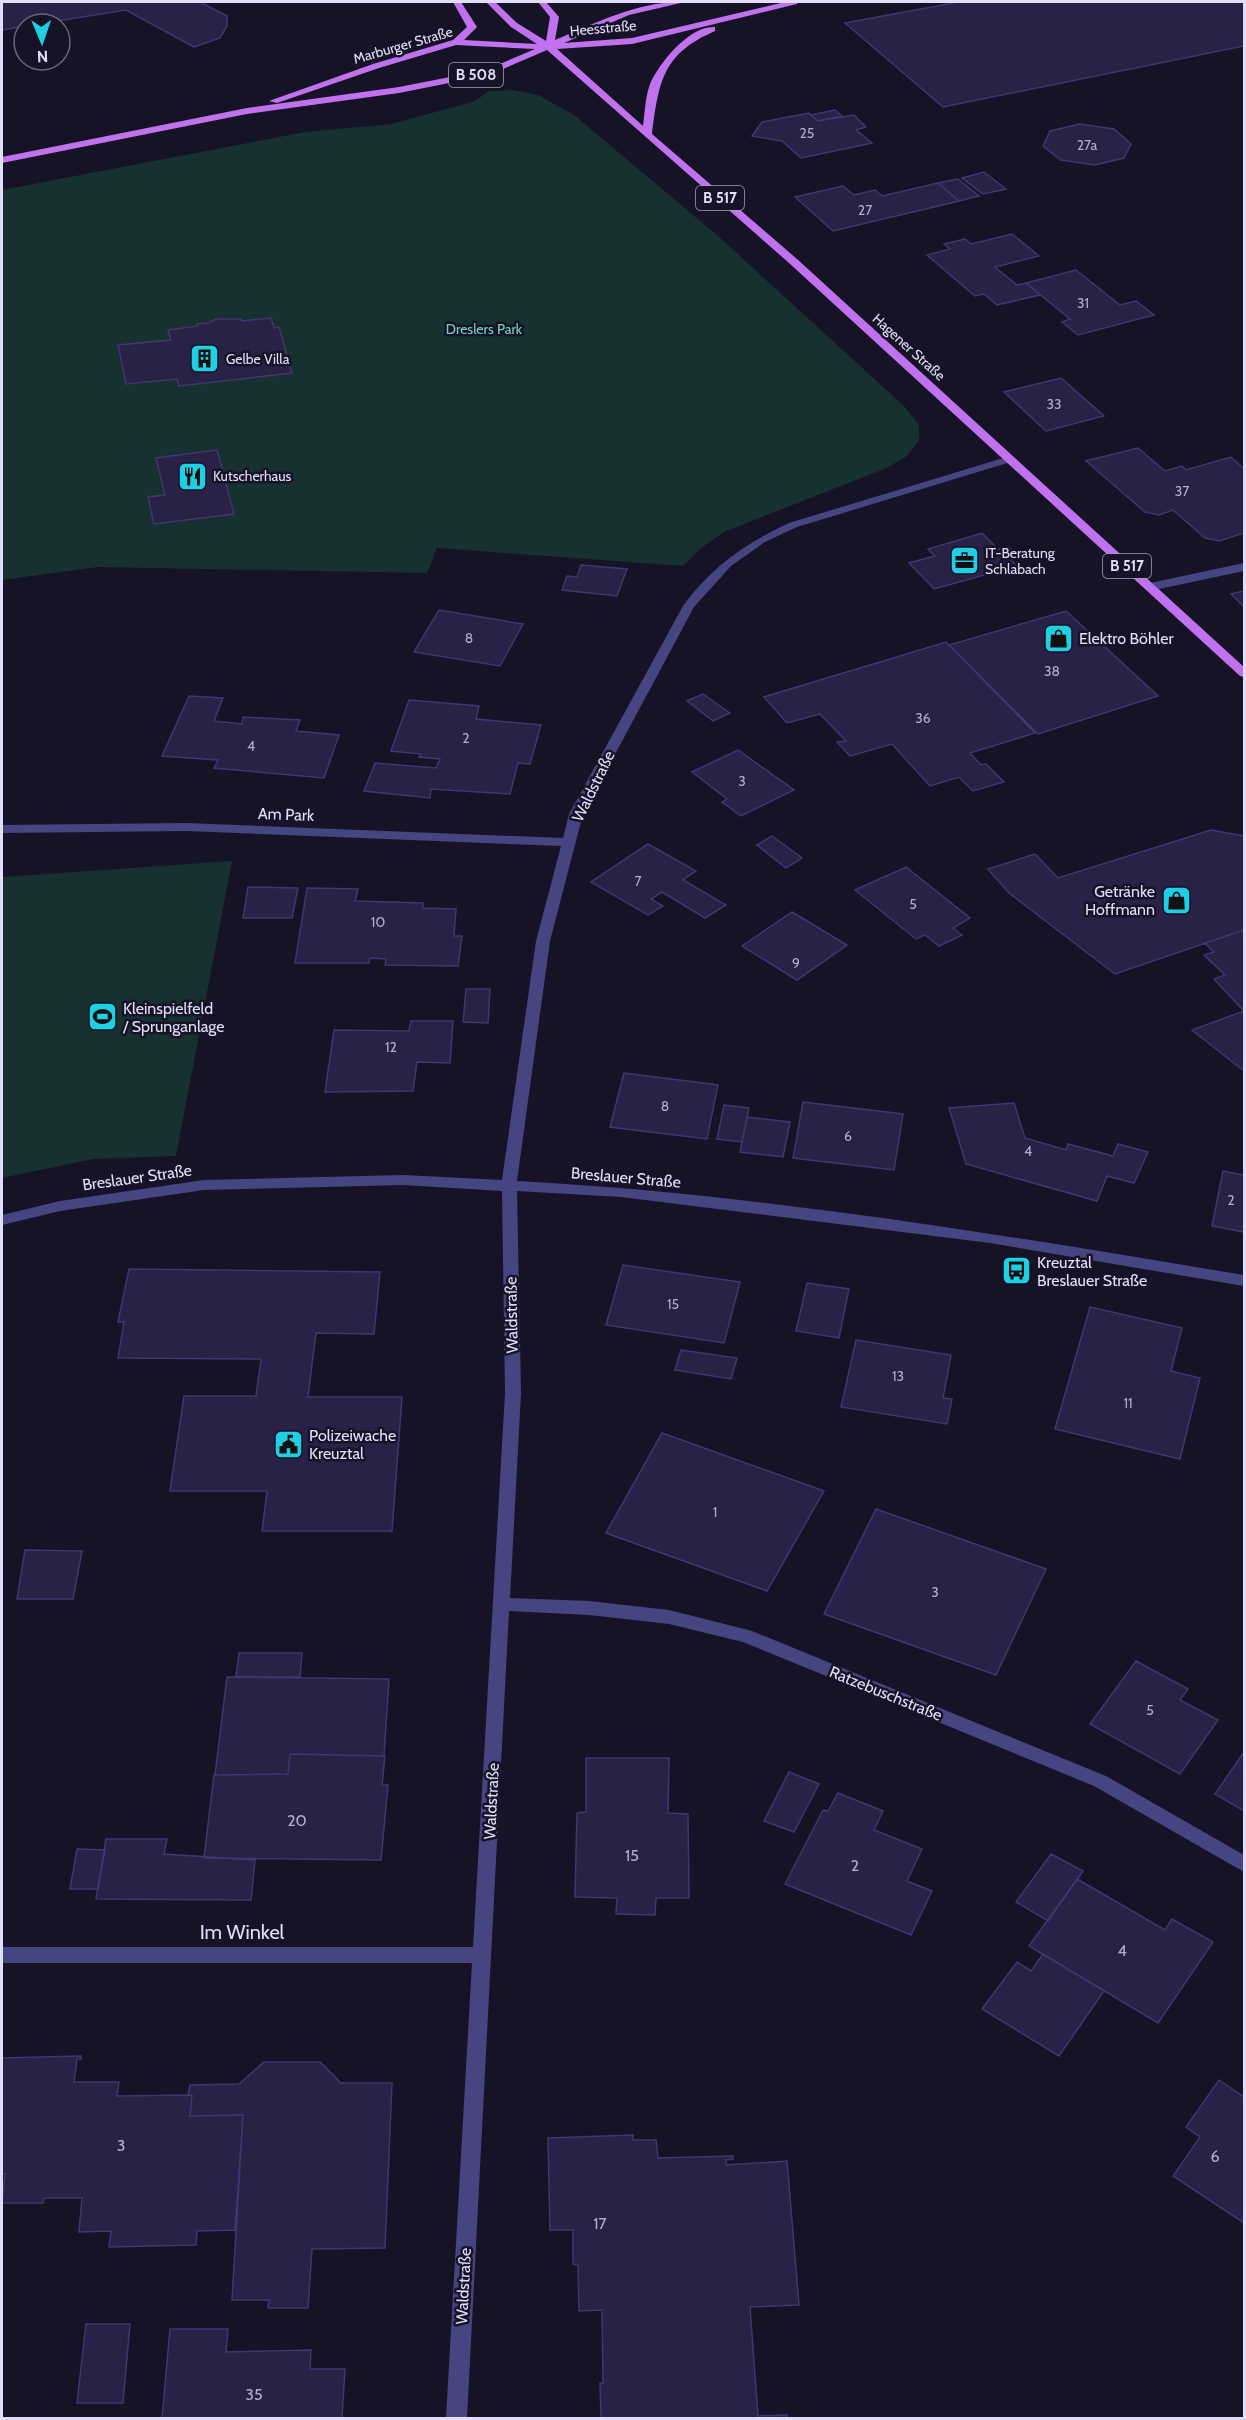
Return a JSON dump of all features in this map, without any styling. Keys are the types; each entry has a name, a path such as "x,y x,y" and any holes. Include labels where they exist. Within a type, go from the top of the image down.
{"main road":[{"path":"456,42 472,27 458,2"},
{"name":"Hagener Straße","path":"489,2 514,25 549,47 793,261 1245,673"},
{"path":"542,2 555,17 549,47"},
{"name":"Heesstraße","path":"549,47 626,13 681,2"},
{"name":"Heesstraße","path":"549,47 632,41 794,2"},
{"path":"647,135 651,95 669,59 698,34 765,8"},
{"name":"Marburger Straße","path":"247,111 313,87 456,42 549,47"},
{"name":"Marburger Straße","path":"2,160 247,111 399,90 471,76 489,72 549,47"}],"street":[{"name":"Waldstraße","path":"456,2418 513,1393 508,1186 543,941 568,842 576,814 679,620 704,587 727,564 761,540 793,525 1010,459"},
{"path":"1150,586 1245,567"},
{"name":"Am Park","path":"2,829 186,827 568,842"},
{"name":"Breslauer Straße","path":"2,1220 60,1206 204,1185 403,1180 621,1192 990,1238 1245,1281"},
{"name":"Ratzebuschstraße","path":"502,1604 589,1608 669,1617 746,1636 1100,1781 1245,1864"},
{"name":"Im Winkel","path":"2,1954 482,1955"}],"green space":[{"name":"Dreslers Park","path":"513,90 538,95 574,115 718,236 904,406 919,425 919,441 906,457 884,469 724,532 701,548 683,566 437,548 427,573 98,567 2,580 2,190 305,132 392,124 475,101 489,91"},
{"name":"Kleinspielfeld / Sprunganlage","path":"232,861 176,1156 93,1159 2,1178 2,877"}],"building":[{"path":"2,2 200,2 227,16 227,26 220,38 194,47 126,10 72,19 72,12 12,12 12,28 2,30"},
{"path":"959,2 1244,2 1244,46 943,107 845,23"},
{"path":"835,110 842,116 818,121 811,115"},
{"path":"809,113 818,121 854,115 866,127 856,130 872,143 801,158 782,141 752,136 762,122"},
{"path":"1080,124 1114,129 1131,144 1124,158 1095,165 1061,160 1043,146 1050,131"},
{"path":"984,172 1006,189 983,194 962,178"},
{"path":"958,179 979,196 959,201 938,183"},
{"path":"938,183 959,201 833,231 795,197 843,186 854,195 875,190 882,196"},
{"path":"1012,234 1039,256 995,267 1017,285 1026,283 1040,295 997,305 984,294 975,296 927,255 950,249 944,244 965,239 971,244"},
{"path":"1076,270 1120,305 1136,301 1154,315 1078,335 1062,322 1070,319 1026,283"},
{"name":"Gelbe Villa","path":"271,318 274,328 279,327 292,373 179,386 177,379 126,384 118,345 171,340 168,330 198,326 197,324 209,323 216,319 241,319 242,321"},
{"path":"1061,378 1104,416 1046,431 1004,392"},
{"path":"1138,448 1165,471 1182,466 1186,470 1231,457 1244,469 1244,533 1219,541 1205,538 1173,510 1159,515 1145,512 1086,461"},
{"name":"Kutscherhaus","path":"217,450 234,514 154,524 148,497 165,495 156,458"},
{"name":"IT-Beratung Schlabach","path":"982,533 998,549 1009,547 1019,556 1009,558 1017,566 934,589 909,563 935,556 928,549"},
{"path":"581,565 627,569 617,596 562,590 567,576 577,577"},
{"path":"1244,591 1244,607 1231,594"},
{"path":"439,610 523,624 500,666 414,652"},
{"path":"1066,611 1158,696 1038,734 949,645"},
{"path":"946,642 1035,733 970,753 981,765 986,764 1004,782 973,791 959,777 930,786 892,744 850,756 837,742 846,741 820,714 787,723 764,697"},
{"path":"703,694 730,713 713,721 687,701"},
{"path":"189,696 223,698 214,721 242,724 243,717 300,720 296,731 339,735 324,778 214,768 218,760 162,756"},
{"path":"409,700 479,706 476,719 541,725 530,764 518,763 510,794 431,789 430,798 364,791 375,763 436,768 440,759 419,757 421,754 391,751"},
{"path":"738,750 794,790 741,816 722,802 727,799 692,772"},
{"path":"1211,830 1244,836 1244,930 1115,974 1009,893 988,869 1035,854 1058,878"},
{"path":"772,836 802,858 786,868 757,845"},
{"path":"648,844 696,871 683,880 726,905 705,918 662,892 651,899 663,906 648,915 591,882"},
{"path":"906,867 970,918 953,928 962,935 939,946 925,935 916,939 855,890"},
{"path":"248,887 298,888 292,918 243,918"},
{"path":"307,888 358,889 355,901 423,903 423,908 456,909 454,936 462,936 458,966 385,965 386,959 370,958 369,963 295,963"},
{"path":"792,912 847,945 797,980 742,946"},
{"path":"1244,930 1244,1011 1214,979 1225,975 1204,955 1214,952 1205,943"},
{"path":"466,989 490,989 488,1023 463,1022"},
{"path":"1244,1011 1244,1071 1192,1030"},
{"path":"411,1021 453,1021 450,1063 417,1062 413,1091 325,1092 334,1030 409,1031"},
{"path":"624,1073 718,1085 707,1139 610,1127"},
{"path":"803,1102 903,1114 894,1170 793,1158"},
{"path":"1014,1103 1025,1138 1066,1150 1068,1144 1113,1156 1118,1144 1148,1152 1134,1183 1107,1176 1097,1201 966,1164 949,1108"},
{"path":"724,1105 749,1108 742,1142 717,1139"},
{"path":"747,1117 790,1122 783,1157 740,1152"},
{"path":"1223,1171 1244,1175 1244,1232 1212,1226"},
{"path":"623,1265 740,1282 724,1343 606,1325"},
{"name":"Polizeiwache Kreuztal","path":"129,1269 380,1272 374,1334 316,1333 308,1397 402,1397 392,1531 262,1531 267,1491 170,1491 184,1396 256,1396 261,1359 118,1358 124,1322 118,1322"},
{"path":"807,1283 849,1289 839,1338 796,1331"},
{"path":"1090,1307 1182,1328 1171,1371 1200,1378 1180,1459 1055,1429"},
{"path":"856,1340 951,1355 943,1398 952,1399 947,1424 841,1407"},
{"path":"681,1350 737,1358 731,1379 675,1370"},
{"path":"662,1433 824,1491 767,1591 606,1533"},
{"path":"876,1509 1046,1569 996,1675 824,1614"},
{"path":"25,1550 82,1551 73,1599 17,1599"},
{"path":"239,1653 302,1653 300,1677 236,1677"},
{"path":"1136,1661 1188,1689 1180,1700 1218,1720 1180,1774 1090,1724"},
{"path":"227,1677 389,1679 384,1756 290,1754 288,1774 215,1775"},
{"path":"1244,1752 1244,1811 1215,1794"},
{"path":"290,1754 385,1756 382,1785 388,1785 381,1860 204,1858 214,1775 288,1774"},
{"path":"586,1758 669,1758 668,1813 688,1814 689,1898 656,1898 655,1915 616,1914 617,1898 575,1897 577,1813 586,1812"},
{"path":"789,1772 819,1784 794,1832 764,1821"},
{"path":"838,1793 883,1811 874,1830 922,1849 907,1881 932,1891 911,1935 785,1884 823,1810 828,1811"},
{"path":"106,1839 167,1839 164,1854 255,1860 251,1900 96,1899"},
{"path":"77,1849 105,1850 98,1889 70,1889"},
{"path":"1051,1854 1083,1871 1048,1921 1016,1902"},
{"path":"1077,1879 1165,1930 1172,1919 1213,1942 1158,2023 1029,1946"},
{"path":"1043,1954 1104,1991 1059,2056 982,2009 1017,1962 1031,1971"},
{"path":"81,2056 81,2059 77,2059 74,2082 119,2082 117,2096 192,2095 190,2116 243,2115 235,2230 197,2231 196,2245 109,2247 111,2231 79,2232 82,2198 44,2198 43,2203 2,2203 5,2174 2,2174 2,2058"},
{"path":"264,2062 320,2062 341,2083 392,2083 385,2248 312,2249 308,2308 268,2308 269,2300 232,2300 243,2115 190,2116 192,2095 188,2095 190,2085 239,2084"},
{"path":"1219,2080 1244,2097 1244,2223 1173,2176 1200,2137 1186,2127"},
{"path":"633,2135 633,2140 656,2140 658,2158 733,2156 733,2159 726,2160 726,2165 787,2161 799,2305 750,2307 758,2416 787,2415 787,2418 601,2418 602,2310 579,2311 578,2265 573,2264 573,2230 550,2230 548,2138"},
{"path":"86,2324 130,2324 123,2403 77,2403"},
{"path":"170,2329 228,2329 226,2352 311,2350 310,2369 345,2369 342,2418 162,2418"}],"place":[{"name":"Gelbe Villa","path":"205,359"},
{"name":"Kutscherhaus","path":"192,476"},
{"name":"IT-Beratung Schlabach","path":"964,561"},
{"name":"Elektro Böhler","path":"1058,638"},
{"name":"Getränke Hoffmann","path":"1176,900"},
{"name":"Kleinspielfeld / Sprunganlage","path":"102,1017"},
{"name":"Kreuztal Breslauer Straße","path":"1016,1271"},
{"name":"Polizeiwache Kreuztal","path":"288,1444"}]}
